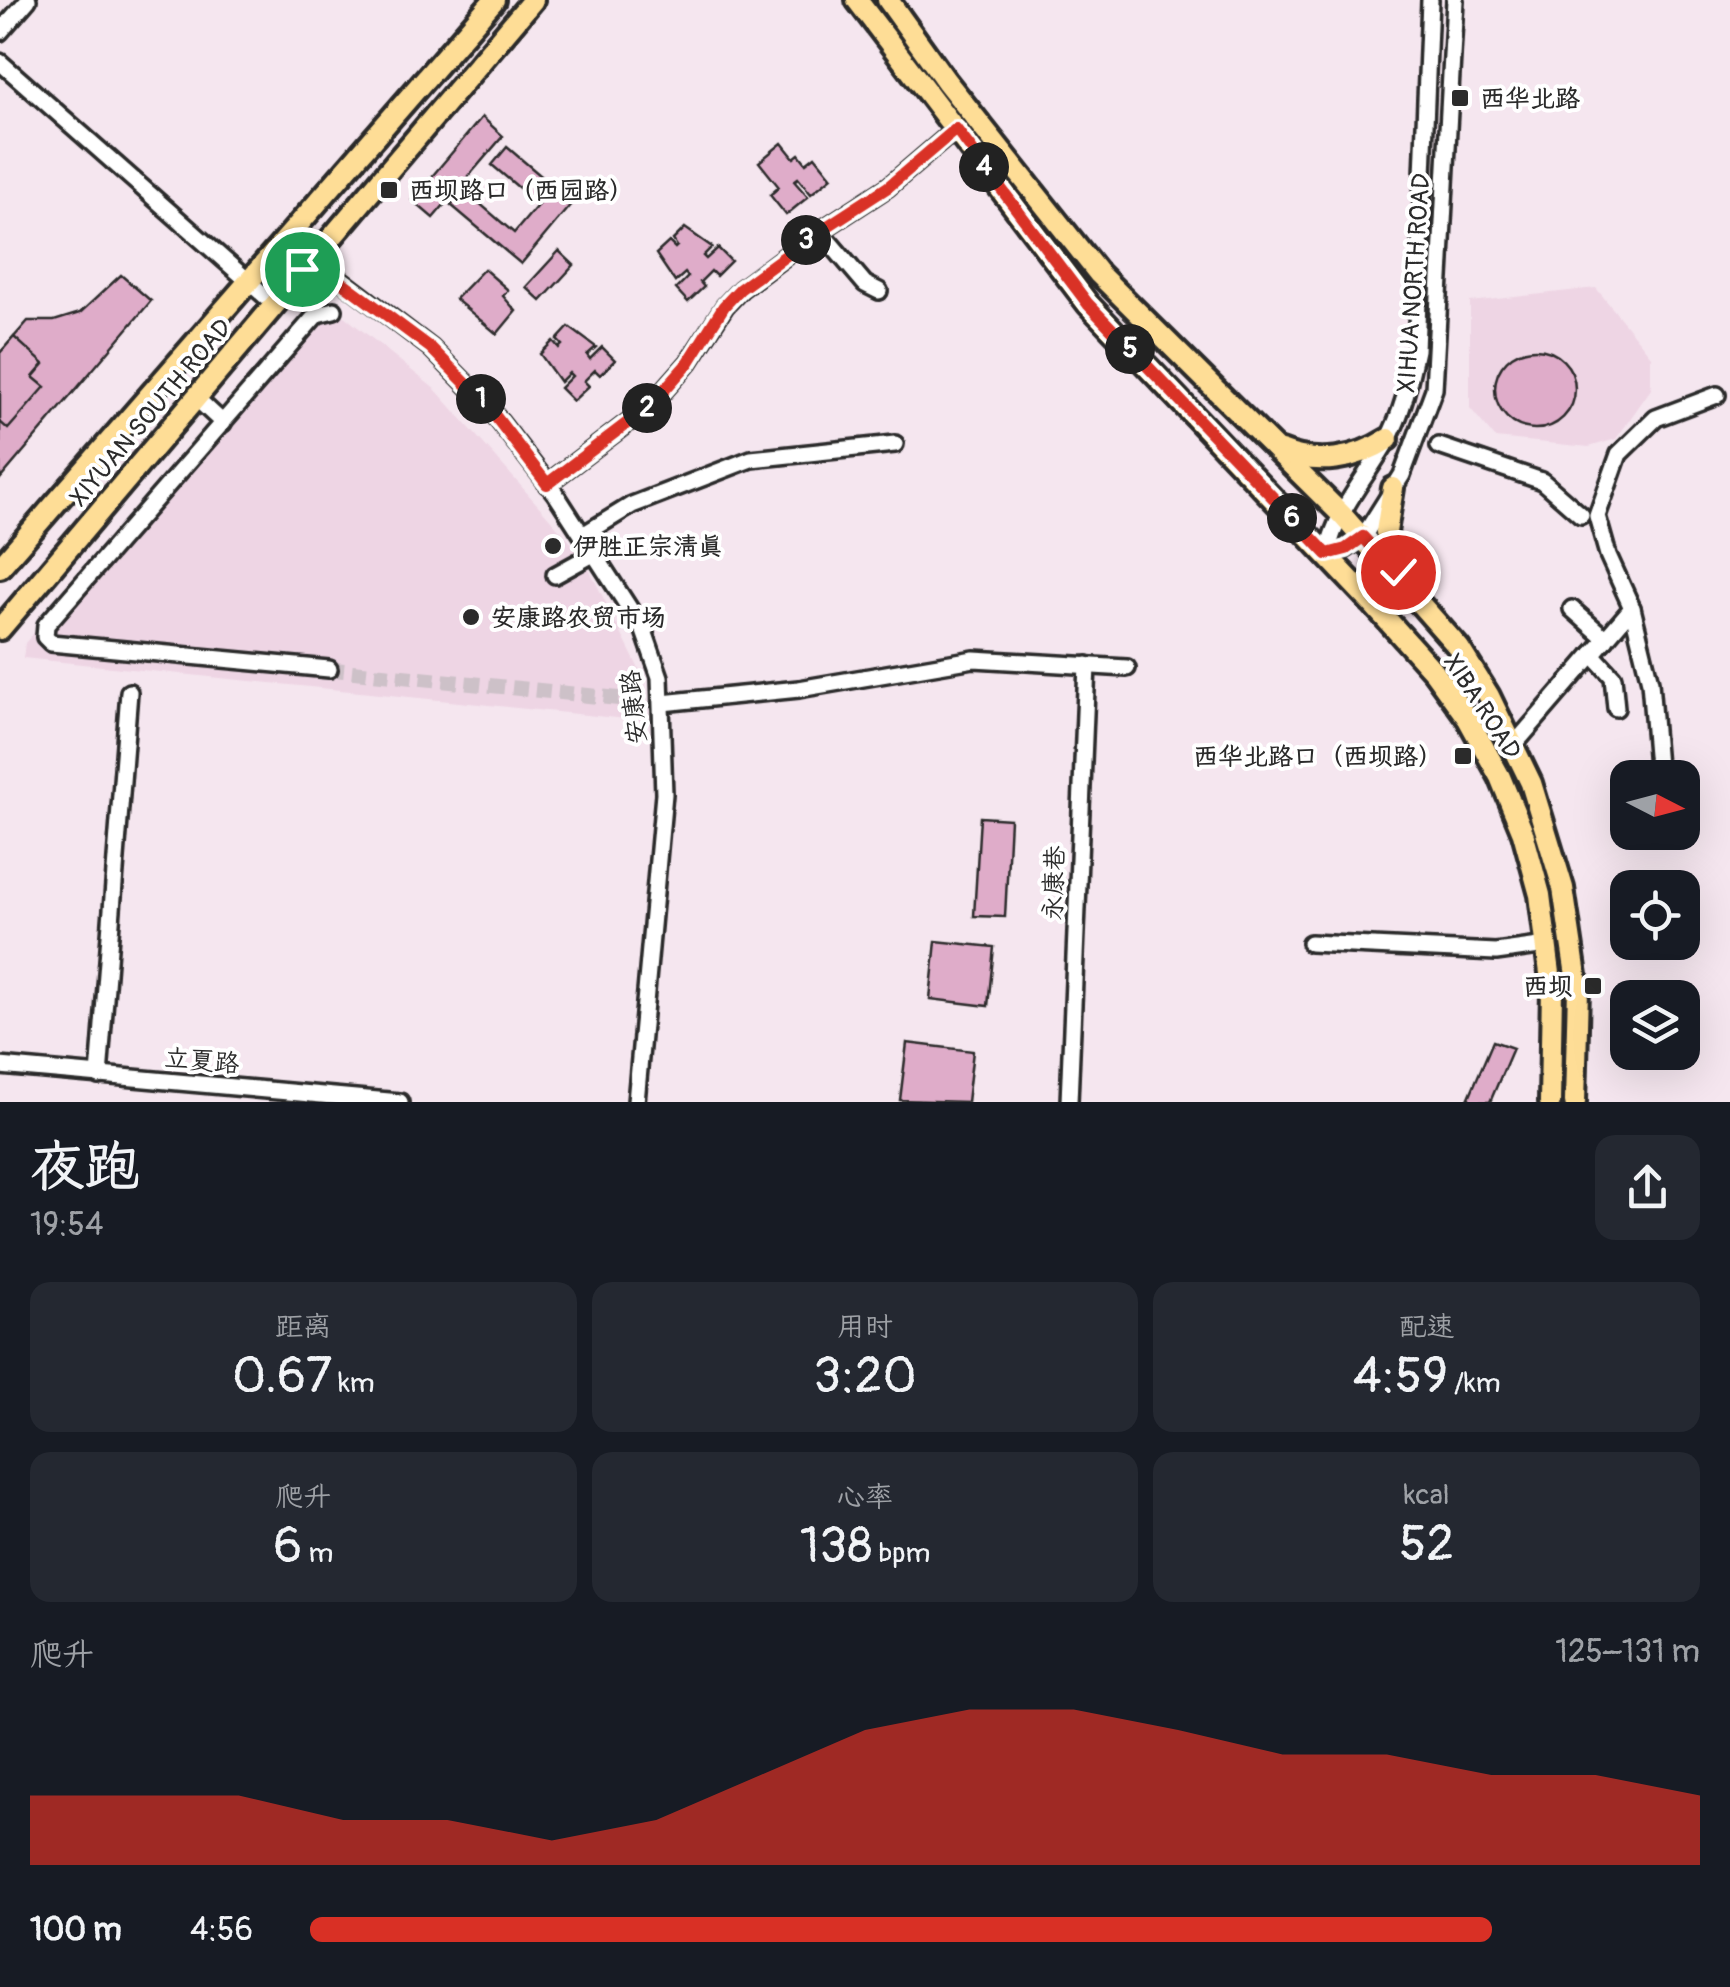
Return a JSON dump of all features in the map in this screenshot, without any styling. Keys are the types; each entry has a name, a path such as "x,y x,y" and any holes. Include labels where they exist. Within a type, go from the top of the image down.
{"main road":[{"name":"XIYUAN SOUTH ROAD","path":"0,567 494,0"},
{"name":"XIYUAN SOUTH ROAD","path":"0,629 533,0"},
{"name":"XIBA ROAD","path":"857,0 1088,304 1434,672 1476,733 1500,776 1523,833 1540,895 1552,990 1550,1102"},
{"name":"XIBA ROAD","path":"888,0 946,81 1099,274 1342,515 1459,648 1514,745 1546,824 1572,938 1578,989 1576,1102"},
{"path":"1274,448 1305,458 1337,459 1364,452 1388,439"},
{"path":"1393,488 1386,532 1392,560 1406,584"}],"street":[{"path":"0,32 28,0"},
{"name":"XIHUA NORTH ROAD","path":"1327,554 1331,534 1405,403 1416,350 1430,0"},
{"name":"XIHUA NORTH ROAD","path":"1363,537 1393,488 1434,389 1455,0"},
{"path":"0,62 273,303"},
{"path":"547,484 651,405 689,362 724,306 740,289 820,230 888,187 956,129"},
{"path":"820,230 865,284 880,291"},
{"name":"安康路","path":"286,238 431,348 486,404 596,553 644,631 660,678 664,794 636,1102"},
{"path":"329,670 68,645 51,643 45,638 46,626 317,314 334,310"},
{"path":"1656,760 1650,682 1632,608 1608,555 1598,516 1619,454 1656,418 1717,395"},
{"path":"195,397 222,423"},
{"path":"583,535 632,505 751,459 895,444"},
{"path":"1439,446 1542,480 1582,515"},
{"path":"1327,554 1346,549 1363,537"},
{"path":"554,575 596,553"},
{"path":"1514,745 1632,608"},
{"path":"1572,609 1606,639"},
{"path":"1592,654 1613,677 1616,708"},
{"path":"662,704 799,689 974,659 1127,668"},
{"name":"永康巷","path":"1068,1102 1087,665"},
{"path":"99,1076 129,692"},
{"path":"1310,943 1496,952 1547,946"},
{"name":"立夏路","path":"0,1066 400,1102"}],"shaded area":[{"path":"1596,288 1651,356 1651,389 1616,439 1589,447 1495,438 1470,408 1470,302"},
{"path":"323,299 436,390 582,555 640,671 646,721 23,658 25,643"}],"building":[{"path":"482,117 503,136 433,218 412,200"},
{"path":"782,143 794,158 799,154 806,163 815,156 832,177 811,194 798,178 794,181 808,197 786,215 770,195 779,187 759,162"},
{"path":"507,147 547,181 532,199 492,165"},
{"path":"553,187 572,203 521,264 451,205 463,189 514,233"},
{"path":"685,228 712,247 703,256 706,259 718,248 731,261 716,276 711,271 700,282 704,287 688,302 676,289 688,277 685,273 675,282 656,254 669,242 675,248 673,240"},
{"path":"559,251 574,265 541,301 526,287"},
{"path":"484,269 508,290 503,296 516,311 497,334 455,299"},
{"path":"121,275 151,301 0,479 0,353 28,321 54,321 80,313"},
{"path":"569,327 596,347 587,355 590,359 602,347 615,360 600,375 595,370 584,381 589,386 573,401 560,388 572,376 569,373 560,382 540,354 553,341 559,348 562,345 557,340"},
{"path":"14,337 44,364 33,377 45,387 8,429 0,422 0,353"},
{"path":"1535,349 1550,352 1563,361 1572,374 1572,404 1563,417 1550,426 1535,429 1520,426 1507,417 1498,404 1495,389 1498,374 1507,361 1520,352"},
{"path":"980,817 1010,819 1005,917 974,916"},
{"path":"936,941 994,947 988,1006 930,999"},
{"path":"1493,1041 1513,1048 1490,1102 1467,1102"},
{"path":"907,1043 973,1051 967,1102 900,1100"}],"tunnel":[{"path":"329,669 662,703"}],"place":[{"name":"西华北路","path":"1460,98"},
{"name":"西坝路口（西园路）","path":"389,190"},
{"name":"伊胜正宗清真","path":"553,546"},
{"name":"安康路农贸市场","path":"471,617"},
{"name":"西华北路口（西坝路）","path":"1463,756"},
{"name":"西坝","path":"1593,986"}],"route":[{"path":"302,269 311,259 431,348 486,404 547,484 651,405 689,362 724,306 740,289 888,187 956,129 1088,304 1327,554 1346,549 1363,537 1406,584 1398,572"}]}
